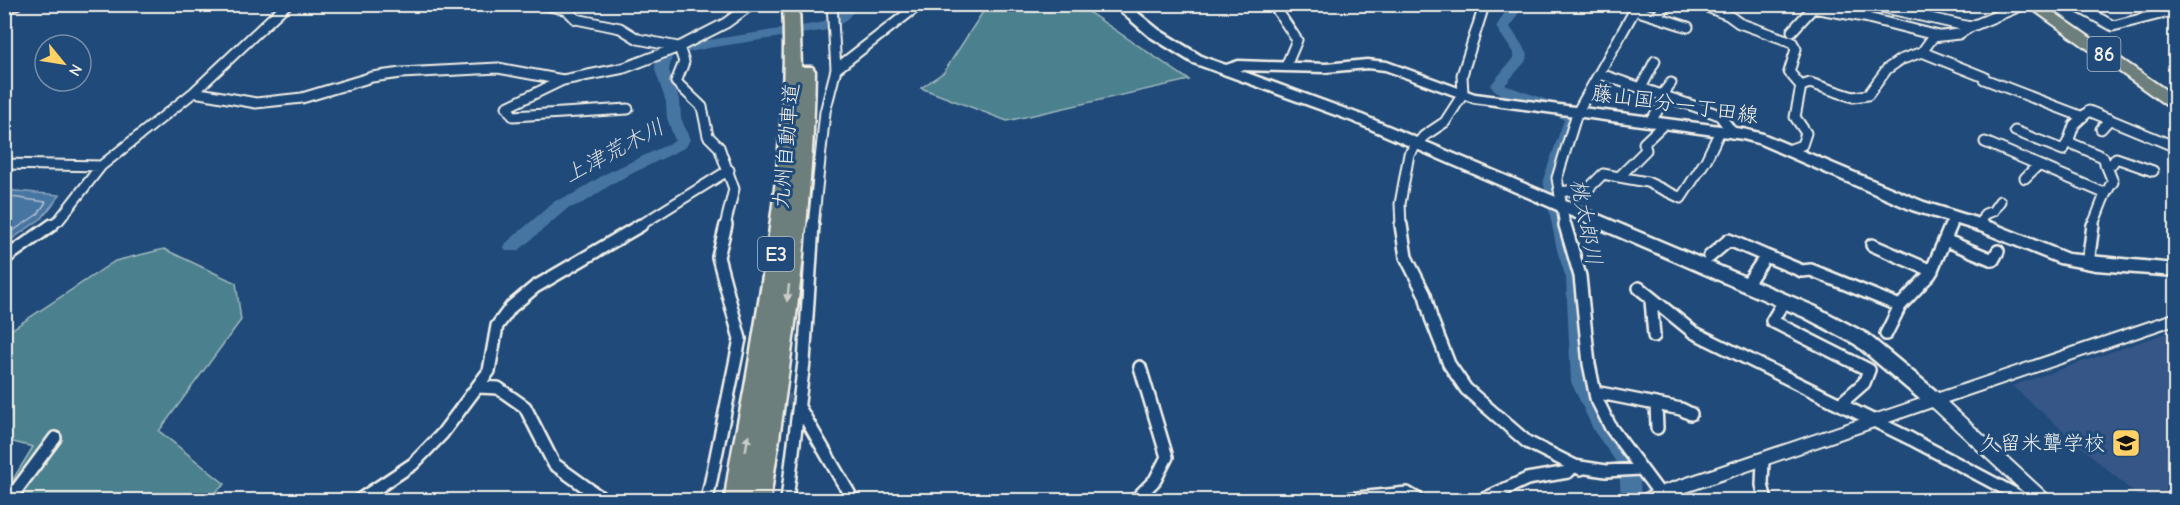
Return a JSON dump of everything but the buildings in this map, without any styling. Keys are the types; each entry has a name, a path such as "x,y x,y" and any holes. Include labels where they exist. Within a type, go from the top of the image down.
{"highway":[{"name":"九州自動車道","path":"737,501 765,332 782,209 792,92 791,4"},
{"name":"九州自動車道","path":"757,501 784,329 803,167 806,91 804,4"}],"main road":[{"path":"1118,4 1179,50 1226,71 1357,118 1526,191 1561,202 1784,301 1861,339 1935,401"},
{"name":"86","path":"2032,4 2175,105"},
{"name":"藤山国分一丁田線","path":"1226,71 1238,64 1326,68 1367,64 1387,66 1464,94 1492,101 1577,113 1657,119 1763,139 1855,180 1954,218 1980,225 2064,259 2175,270"}],"street":[{"path":"4,8 18,4"},
{"path":"4,259 59,220 101,166 194,92 287,4"},
{"path":"541,4 567,10 576,19 620,28 638,39 679,47"},
{"path":"628,109 513,116 507,107 563,80 624,68 679,47 726,23 752,4"},
{"path":"787,501 818,166 825,112 836,69 832,4"},
{"path":"836,69 920,4"},
{"path":"1273,4 1296,40 1286,66"},
{"path":"1475,4 1482,12 1476,24 1470,51 1461,69 1460,83 1464,94 1445,122 1430,130 1410,154 1401,191 1401,242 1425,296 1449,364 1466,389 1527,442 1581,469"},
{"path":"1657,16 1666,4"},
{"path":"1699,4 1728,15 1739,23 1792,42 1796,49 1789,72 1801,86"},
{"path":"1724,4 1728,15"},
{"path":"1915,4 1926,7 1928,4"},
{"path":"1801,86 1810,83 1853,98 1868,96 1887,69 1900,60 1922,52 1933,38 1959,34 1970,27 2025,4"},
{"path":"2076,6 2094,4"},
{"path":"2146,4 2162,14"},
{"path":"1864,17 1868,5 1970,27"},
{"path":"2076,6 2113,26 2175,10"},
{"path":"1688,27 1637,7 1577,113 1557,178 1566,230 1580,276 1595,392 1611,428 1640,469 1656,498 2175,318"},
{"path":"1792,31 1813,8 1864,17 1942,36"},
{"path":"679,47 684,62 676,82 702,107 708,136 719,147 734,189 718,257 740,339 707,501"},
{"path":"1922,52 1984,77 1984,79 2083,117"},
{"path":"1641,88 1655,61"},
{"path":"194,92 256,104 302,98 372,77 401,73 498,68 563,80"},
{"path":"1561,202 1573,189 1589,188 1603,174 1647,182 1681,198 1706,160 1712,144 1727,132 1720,116 1600,74"},
{"path":"1661,96 1671,83"},
{"path":"1788,150 1802,145 1806,133 1795,117 1801,86"},
{"path":"2015,130 2063,150 2074,125 2090,111 2175,147"},
{"path":"1619,177 1646,150 1644,143 1657,119"},
{"path":"2101,129 2110,119"},
{"path":"2148,148 2155,138"},
{"path":"1985,142 2104,193"},
{"path":"2068,142 2103,157 2113,182 2104,193 2103,207 2092,227 2088,263"},
{"path":"2106,164 2112,164 2116,158 2153,171"},
{"path":"4,164 101,166"},
{"path":"2025,178 2038,165"},
{"path":"359,501 412,464 442,434 461,406 479,387 489,371 496,326 511,307 535,287 729,171"},
{"path":"1980,225 1985,214 1993,211 2000,201"},
{"path":"1886,334 1900,306 1930,273 1954,218"},
{"path":"1709,257 1729,240 1735,241 1803,271 1811,270 1900,306"},
{"path":"1945,240 1993,260 1998,251"},
{"path":"1871,247 1930,273"},
{"path":"1746,285 1766,256"},
{"path":"1639,288 1693,332 1875,421 2026,501"},
{"path":"1651,300 1654,336"},
{"path":"1784,301 1772,321 1869,370 1863,382 1840,404"},
{"path":"1135,501 1155,480 1167,457 1140,367"},
{"path":"479,387 498,388 525,407 554,464 604,501"},
{"path":"1595,392 1681,409 1691,414"},
{"path":"1935,401 2042,501"},
{"path":"797,402 853,501"},
{"path":"1656,404 1658,428"},
{"path":"9,501 55,438"},
{"path":"1763,459 1762,485 1766,501"},
{"path":"1482,501 1527,479 1568,472 1574,466 1581,469 1622,471 1640,469"},
{"path":"1339,501 1407,493 1419,501"}],"shaded area":[{"name":"久留米聾学校","path":"2175,330 2175,500 2142,500 2012,386"}],"green space":[{"path":"988,4 1078,5 1189,80 1007,121 921,88 944,72"},
{"path":"164,249 236,283 241,320 159,431 225,484 206,500 5,500 4,494 33,447 5,440 5,334 115,261"}],"water":[{"path":"5,190 60,195 42,218 5,244"}],"waterway":[{"name":"上津荒木川","path":"512,247 561,205 579,198 610,178 681,144 683,140 674,118 673,102 662,70 663,58 667,53 708,44 823,27 839,19 855,4"},
{"name":"桃太郎川","path":"1512,4 1512,12 1503,27 1521,54 1520,59 1497,86 1506,92 1551,106 1572,118 1551,180 1565,250 1574,278 1580,382 1601,426 1629,464 1631,500"}],"tunnel":[{"path":"771,400 791,399"},
{"path":"726,403 756,401"}],"place":[{"name":"久留米聾学校","path":"2126,443"}]}
